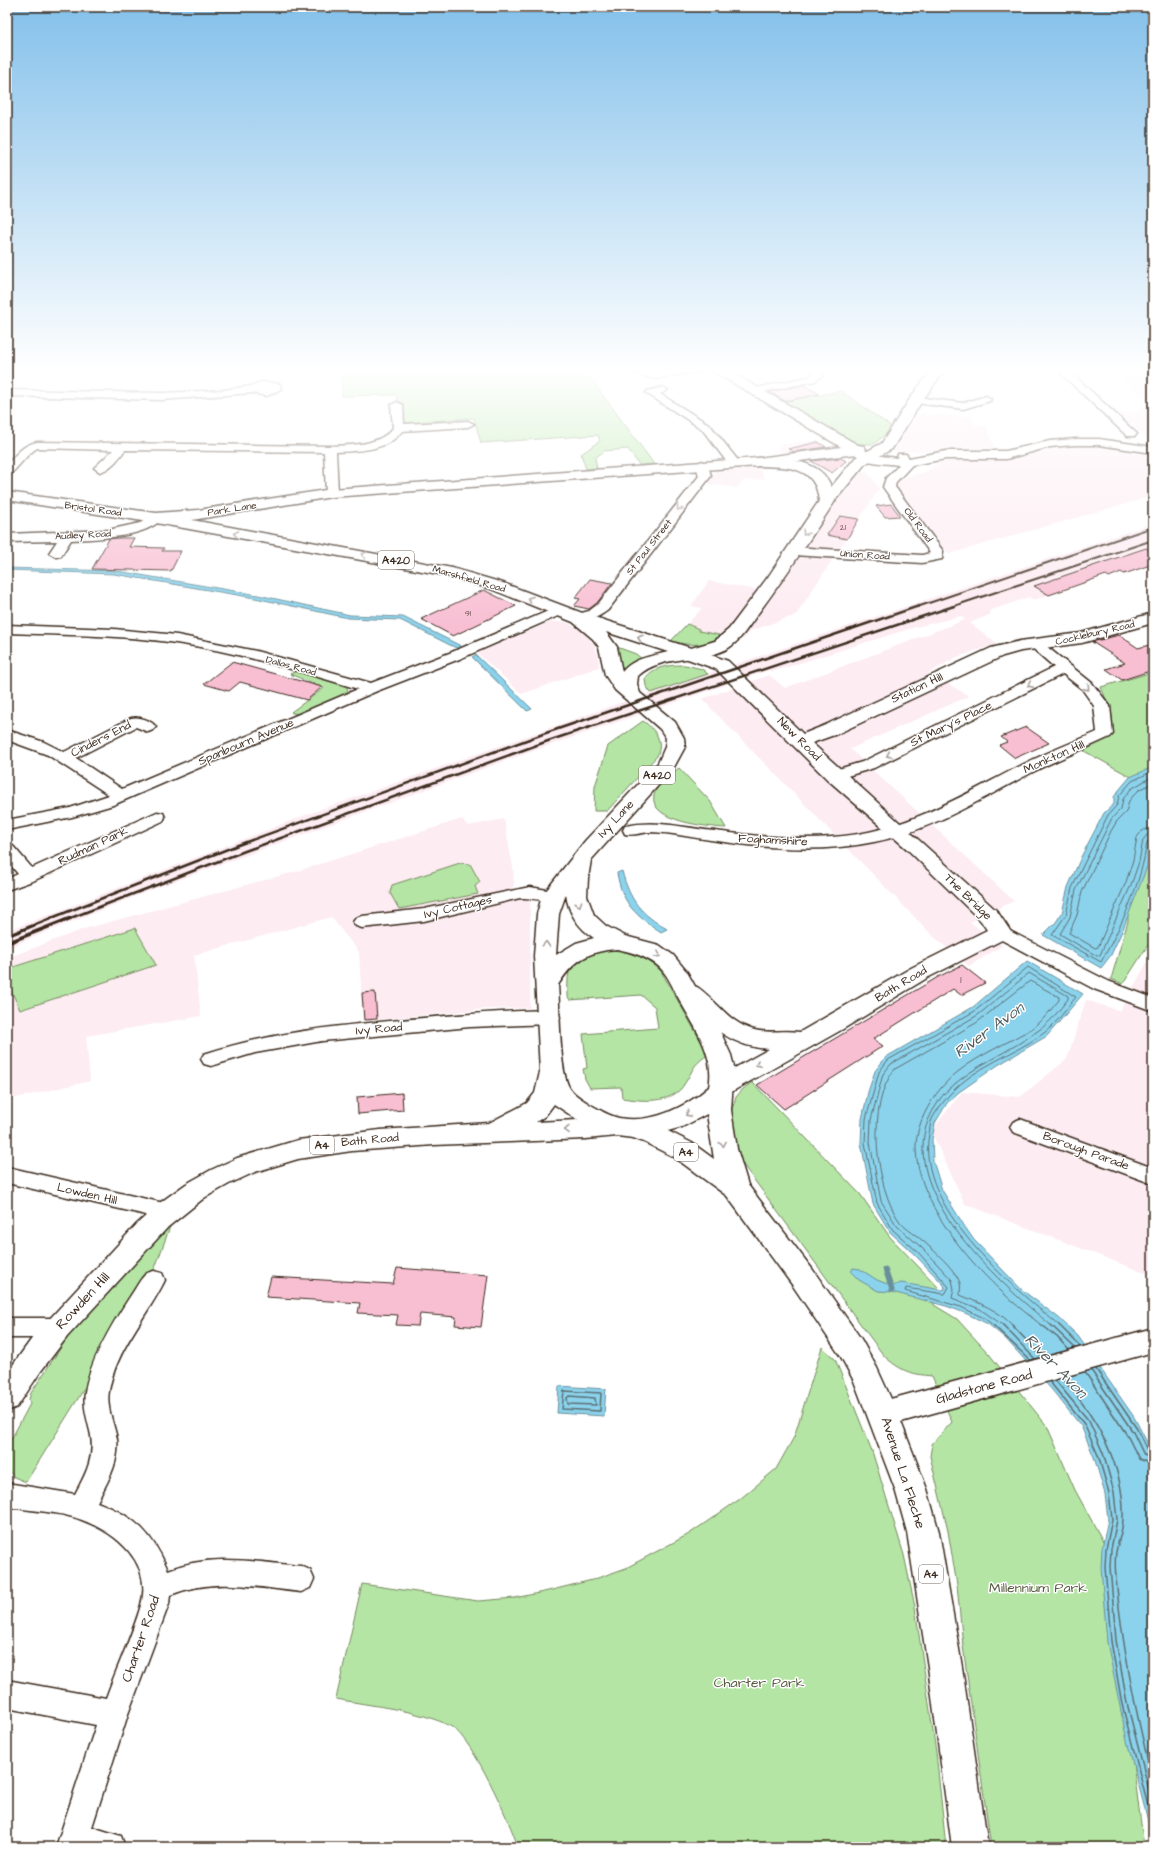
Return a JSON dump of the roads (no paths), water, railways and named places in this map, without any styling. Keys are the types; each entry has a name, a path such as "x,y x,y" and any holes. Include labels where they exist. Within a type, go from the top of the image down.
{"main road":[{"name":"Park Lane","path":"156,518 214,512 332,493 861,454"},
{"path":"722,665 723,652 730,639 827,501 867,454"},
{"name":"A420","path":"758,462 788,463 810,469 822,482 826,490 827,501"},
{"name":"Bristol Road","path":"7,496 156,518"},
{"name":"A420","path":"206,528 200,524 198,520 202,516 214,512"},
{"name":"Marshfield Road","path":"156,518 446,570 497,586 579,618 722,665"},
{"name":"Ivy Lane","path":"548,983 546,950 548,914 553,896 586,853 666,766 674,752 675,742 670,730 632,694 621,686 617,680 611,655 605,643 596,632 579,618"},
{"name":"Cocklebury Road","path":"1036,645 1082,638 1153,618"},
{"path":"632,694 628,680 630,674 637,668 684,652 717,647 730,639"},
{"name":"Station Hill","path":"801,741 830,730 991,654 1004,650 1036,645"},
{"name":"New Road","path":"722,665 834,775 897,831"},
{"name":"The Bridge","path":"897,831 914,845 989,916 1000,932"},
{"name":"Ivy Lane","path":"586,853 577,877 576,897 579,906 590,925 619,942"},
{"name":"Bath Road","path":"721,1088 919,973 1000,932"},
{"name":"A4","path":"619,942 641,948 664,959 673,967 716,1046 720,1066 721,1088 702,1107 674,1120 648,1126 625,1127 595,1119 566,1101 555,1086 552,1072 548,983 552,974 561,962 575,952 596,944 619,942"},
{"name":"Bath Road","path":"684,987 715,1019 739,1036 770,1041 805,1040"},
{"name":"Bath Road","path":"492,1132 535,1111 549,1095 552,1087 552,1072"},
{"name":"Avenue La Fleche","path":"721,1088 720,1110 724,1149 736,1189"},
{"name":"Bath Road","path":"168,1212 194,1191 224,1176 259,1160 297,1149 350,1141 492,1132 625,1127"},
{"name":"Avenue La Fleche","path":"625,1127 653,1135 683,1150 736,1189 803,1278 851,1348 867,1377 883,1414 911,1489 923,1532 945,1667 970,1847"},
{"name":"Rowden Hill","path":"7,1398 36,1355 57,1328 168,1212"},
{"name":"Gladstone Road","path":"883,1414 1149,1341"}],"street":[{"path":"7,471 14,466 24,454"},
{"path":"100,468 116,454"},
{"path":"330,454 332,493"},
{"path":"727,454 734,463"},
{"path":"868,454 877,460 923,460 951,455 1006,456 1015,454"},
{"name":"Old Road","path":"904,459 904,468 890,480 889,487 937,551 937,556"},
{"name":"St Paul Street","path":"579,618 594,614 603,607 705,476 706,473 702,466"},
{"name":"Audley Road","path":"7,538 103,534 127,531 149,524 156,518"},
{"path":"56,553 67,536"},
{"name":"Union Road","path":"793,551 922,559 937,556"},
{"path":"372,688 560,610"},
{"name":"Dallas Road","path":"7,629 111,633 179,640 231,650 372,688"},
{"name":"Monkton Hill","path":"897,831 934,816 1037,763 1105,734 1102,706 1087,686 1036,645"},
{"name":"St Mary's Place","path":"834,775 868,765 1065,667"},
{"name":"Spanbourn Avenue","path":"7,825 88,808 121,796 372,688"},
{"name":"Cinders End","path":"66,758 137,721"},
{"path":"7,735 38,744 66,758 121,796"},
{"name":"Rudman Park","path":"7,885 29,876 107,835 157,816"},
{"name":"Foghamshire","path":"631,830 645,821 737,839 804,842 850,841 871,838 897,831"},
{"path":"7,850 29,876"},
{"name":"Ivy Cottages","path":"362,922 424,915 520,893 530,892 553,896"},
{"name":"The Bridge","path":"1000,932 1104,986 1153,1005"},
{"name":"Ivy Road","path":"211,1059 239,1049 298,1036 499,1017 550,1017"},
{"name":"Borough Parade","path":"1020,1127 1153,1176"},
{"name":"Lowden Hill","path":"7,1175 168,1212"},
{"path":"81,1508 106,1454 106,1444 96,1408 97,1390 101,1376 106,1363 128,1321 154,1280"},
{"path":"7,1328 57,1328"},
{"name":"Charter Road","path":"7,1495 81,1508 110,1520 134,1537 152,1562 157,1587 155,1604 114,1714 73,1842"},
{"path":"157,1587 188,1576 206,1573 252,1574 301,1579"},
{"path":"7,1694 114,1714"},
{"path":"73,1842 110,1847"}],"water":[{"path":"7,568 117,571 258,595 350,615 403,617 461,646 456,648 400,620 348,618 255,598 114,574 7,570"},
{"path":"476,655 532,709 527,711 472,657"},
{"path":"1153,767 1153,829 1148,864 1123,929 1111,955 1101,968 1043,935 1056,922 1062,913 1068,887 1082,855 1104,813 1114,804 1114,797 1130,777"},
{"path":"622,871 629,891 638,906 650,918 667,929 661,932 644,920 632,908 622,893 619,884 617,873"},
{"name":"River Avon","path":"1027,961 1083,994 1047,1036 998,1065 959,1092 947,1103 935,1123 932,1139 933,1161 942,1190 974,1240 1022,1290 1059,1318 1078,1336 1134,1417 1153,1454 1153,1840 1127,1741 1107,1642 1101,1568 1102,1548 1108,1519 1105,1494 1094,1457 1081,1426 1052,1390 1005,1338 988,1324 946,1306 892,1292 878,1291 859,1280 851,1272 853,1268 860,1269 877,1280 892,1286 901,1283 942,1290 945,1289 944,1285 890,1232 873,1204 861,1143 862,1119 868,1092 875,1071 886,1057 973,1007"},
{"path":"559,1386 606,1389 604,1416 557,1413"}],"waterway":[{"path":"885,1269 892,1290"}],"railway":[{"path":"917,607 1153,527"},
{"path":"951,607 1153,540"},
{"path":"49,919 238,845 543,734 919,606"},
{"path":"68,919 245,851 548,741 954,606"},
{"path":"7,936 52,918"},
{"path":"7,943 71,918"}],"park label":[{"name":"Millennium Park","path":"1038,1588"},
{"name":"Charter Park","path":"759,1683"}]}
